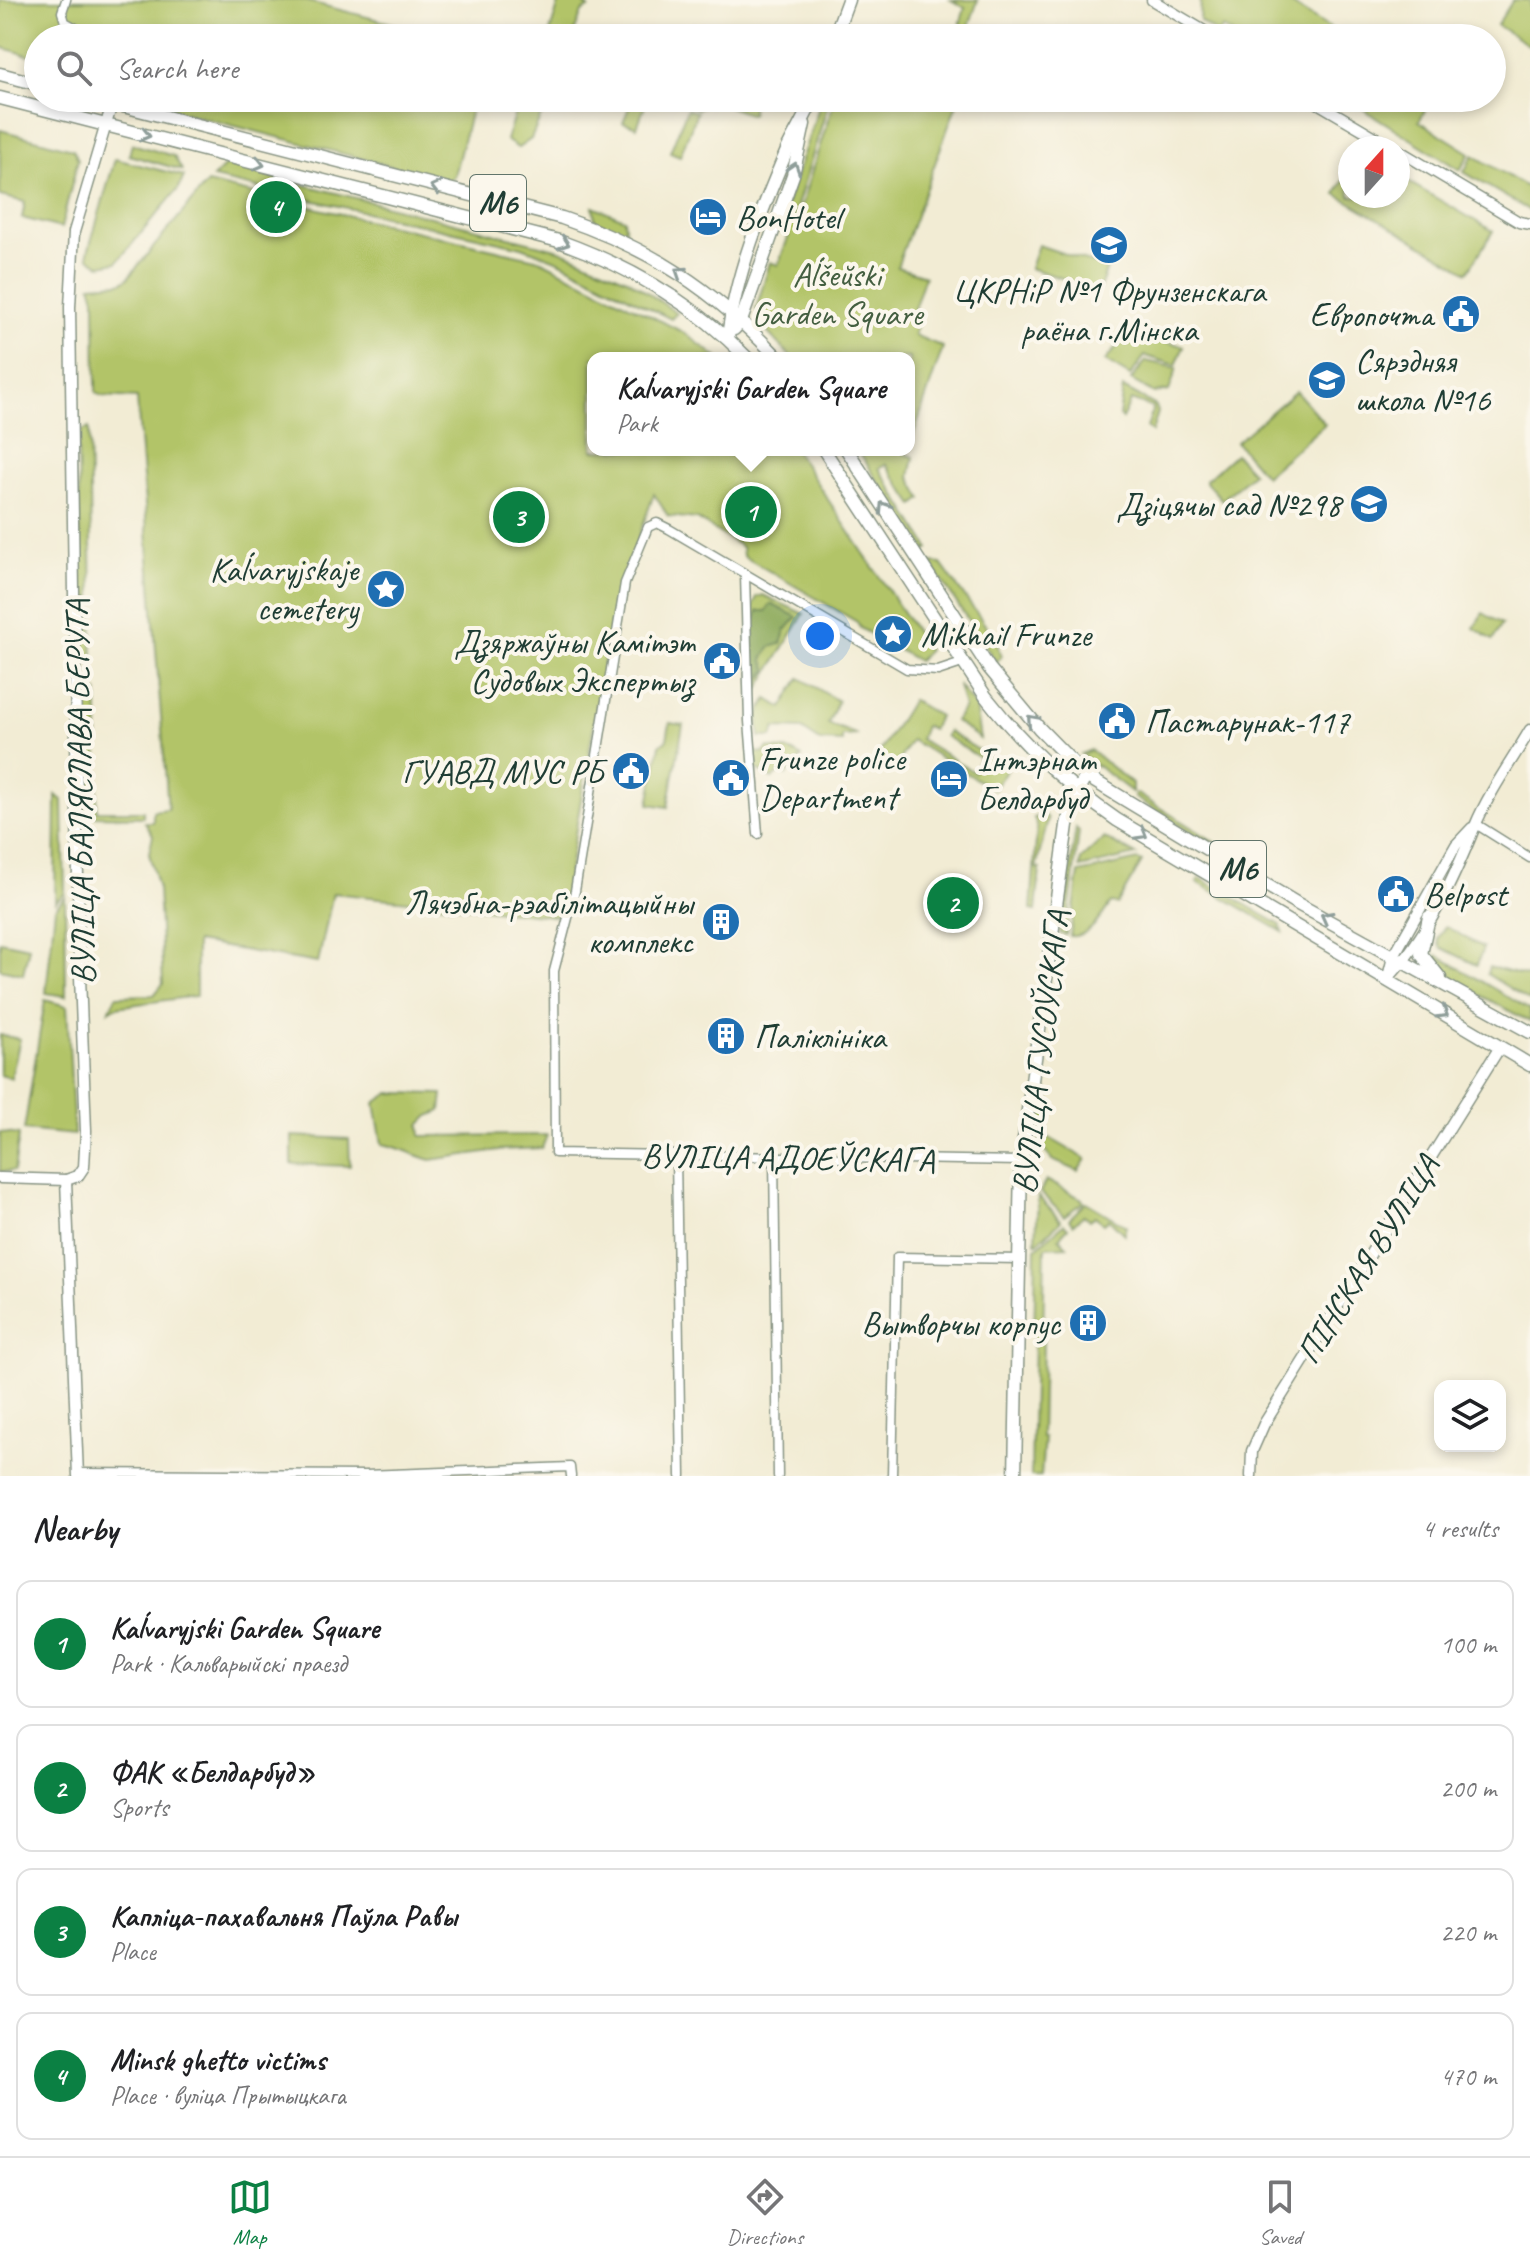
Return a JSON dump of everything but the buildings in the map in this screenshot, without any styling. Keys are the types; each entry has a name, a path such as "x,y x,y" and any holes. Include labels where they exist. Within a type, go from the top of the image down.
{"main road":[{"path":"839,24 848,0"},
{"path":"0,74 24,80"},
{"name":"М6","path":"0,98 24,104"},
{"name":"М6","path":"53,112 559,241 649,281 689,306 741,352"},
{"name":"М6","path":"155,112 562,218 602,232 668,264 731,310 772,352"},
{"path":"728,338 731,310 789,146 808,112"},
{"path":"728,338 741,321 793,175 804,121"},
{"name":"М6","path":"828,456 962,663 1015,734 1077,791 1117,820 1530,1065"},
{"name":"М6","path":"851,456 1010,695 1086,776 1127,804 1530,1032"},
{"path":"962,663 978,651"},
{"name":"ВУЛІЦА ГУСОЎСКАГА","path":"1015,1476 1021,1161 1067,825 1077,791 1086,776"},
{"path":"1429,917 1421,954 1426,965 1451,989"},
{"path":"1512,1054 1515,1037 1530,1032"}],"street":[{"path":"66,0 62,12 69,24"},
{"path":"1152,0 1192,24"},
{"name":"ВУЛІЦА БАЛЯСЛАВА БЕРУТА","path":"66,1180 78,1176 84,1167 86,1131 79,951 70,307 74,232 110,112"},
{"path":"1333,112 1374,136"},
{"path":"1410,157 1519,222 1530,224"},
{"name":"ВУЛІЦА АДОЕЎСКАГА","path":"745,575 657,523 648,527 625,583 572,907 554,971 555,1153 1021,1161"},
{"path":"745,575 907,669 938,671 962,663"},
{"path":"745,575 749,721 758,834"},
{"path":"1398,960 1429,917 1465,855 1476,824 1530,730"},
{"path":"1476,824 1530,858"},
{"path":"1387,979 1456,845 1476,824"},
{"name":"ПІНСКАЯ ВУЛІЦА","path":"1251,1476 1252,1451 1264,1424 1500,1047"},
{"path":"676,1155 681,1476"},
{"path":"774,1156 778,1476"},
{"path":"0,1178 66,1180 78,1474 366,1475 570,1467 571,1476"},
{"path":"892,1476 897,1257 1020,1259"}],"green space":[{"path":"0,0 302,0 394,24 24,24 24,54 0,47"},
{"path":"560,0 580,0 589,8 582,12 577,24 552,24"},
{"path":"951,0 978,0 970,24 960,24 965,8"},
{"path":"1201,0 1284,0 1323,24 1204,24 1200,21"},
{"path":"1513,0 1530,0 1530,46 1506,31 1506,24 1498,24"},
{"path":"180,112 470,112 454,176 449,181"},
{"path":"515,112 548,112 541,116 531,139 518,148 506,140"},
{"path":"627,112 643,112 637,127 623,122"},
{"path":"686,112 697,112 680,156 670,152"},
{"name":"Aĺšeŭski Garden Square","path":"817,112 826,112 793,219 797,218 831,112 954,112 897,267 925,276 912,315 919,319 914,335 943,347 915,430 915,352 786,352 767,332 756,309 770,262 778,265 789,235 777,231"},
{"path":"1368,112 1424,112 1419,121 1470,153 1460,170"},
{"path":"0,130 73,149 78,159 61,228 22,218 25,202 0,196"},
{"path":"132,144 174,156 182,170 129,155"},
{"path":"1473,155 1530,189 1530,211 1464,172"},
{"path":"115,159 184,176 179,188 117,262 100,265 89,258 88,252"},
{"path":"226,165 560,250 629,280 677,313 671,319 559,261 522,247 213,178"},
{"name":"Kaĺvaryjskaje cemetery","path":"207,183 540,260 683,332 710,352 587,352 587,456 799,456 928,650 918,661 860,628 857,622 743,556 742,547 697,519 668,516 654,494 614,606 561,917 333,893 318,963 196,942 196,996 116,1007 109,1011 116,996 154,995 163,984 158,889 149,853 153,835 145,822 153,822 153,811 168,809 137,398 101,396 96,392 95,298 91,285 120,283 127,279"},
{"path":"1410,183 1493,231 1468,272 1360,208 1410,208"},
{"path":"593,206 624,219 626,233 595,221"},
{"path":"1038,245 1107,268 1099,290 1030,268"},
{"path":"1165,342 1184,346 1176,365 1145,356 1130,376 1105,361 1119,344"},
{"path":"1146,361 1177,368 1169,391 1154,393 1131,380"},
{"path":"1123,388 1156,406 1158,412 1152,432 1147,428 1153,408 1131,400 1122,419 1119,416"},
{"path":"1296,391 1325,424 1265,476 1236,442"},
{"path":"89,428 93,663 82,659 78,443 79,432"},
{"path":"1235,454 1253,473 1222,500 1205,481"},
{"path":"862,456 914,457 910,477 922,499 914,505 886,464 879,468 929,548 924,553"},
{"path":"930,563 941,564 996,640 1001,657 996,662"},
{"path":"763,595 804,614 758,690 753,687 751,612 757,597"},
{"path":"771,604 797,617 785,631 781,644 770,647 763,659 768,670 755,684 754,628 758,611 766,611"},
{"path":"1483,613 1502,624 1493,640 1474,628"},
{"path":"800,678 838,701 828,724 858,735 842,736 842,742 820,741 802,729 775,728 772,737 760,737 758,717 767,699 782,708"},
{"path":"958,685 975,706 980,739 955,721 964,707"},
{"path":"88,691 98,691 97,811 143,811 143,817 92,816 81,810 83,695"},
{"path":"912,700 939,716 932,729 925,726 920,739 974,772 980,758 945,736 948,731 1008,769 993,789 911,740 895,767 877,756"},
{"path":"670,723 683,725 668,807 649,804 660,745 667,739"},
{"path":"767,748 791,751 802,757 786,775 782,771 772,779 755,768 754,752 764,753"},
{"path":"1091,750 1132,784 1132,792 1081,754"},
{"path":"1136,793 1220,846 1198,838 1134,797"},
{"path":"56,795 63,801 65,893 55,902"},
{"path":"1044,815 1048,819 1036,868 1040,869 1036,911 1031,910 1037,827 1034,818"},
{"path":"1076,828 1079,832 1066,935 1060,934"},
{"path":"1104,838 1136,855 1080,868 1081,859"},
{"path":"1138,860 1142,862 1117,904 1111,903 1089,930 1070,936 1079,873"},
{"path":"1200,878 1280,925 1283,932 1197,882"},
{"path":"65,897 66,996 46,993 55,908"},
{"path":"1445,926 1483,948 1477,965 1440,947 1438,939"},
{"path":"0,941 29,947 23,974 0,969"},
{"path":"1437,955 1530,1010 1530,1022 1441,974 1432,960"},
{"path":"1489,967 1530,977 1530,1001 1487,974"},
{"path":"45,1000 67,1006 74,1135 24,1130"},
{"path":"0,1035 20,1039 11,1078 0,1075"},
{"path":"1047,1090 1050,1094 1046,1136 1086,1159 1078,1171 1052,1160 1039,1144"},
{"path":"390,1093 443,1094 441,1111 429,1116 420,1125 421,1136 547,1135 542,1148 499,1150 431,1160 382,1144 375,1103"},
{"path":"0,1132 19,1135 14,1171 0,1172"},
{"path":"292,1136 349,1139 350,1166 292,1164"},
{"path":"1046,1180 1083,1202 1064,1216 1040,1192"},
{"path":"1038,1196 1061,1221 1037,1243 1036,1242"},
{"path":"1086,1202 1126,1226 1124,1234 1109,1219 1103,1224 1095,1216 1089,1220 1084,1215 1073,1224 1069,1219"},
{"path":"1064,1224 1068,1228 1059,1238 1067,1246 1045,1247 1041,1437 1044,1438 1041,1476 1031,1476 1036,1248"}],"place":[{"name":"Minsk ghetto victims","path":"276,207"},
{"name":"BonHotel","path":"708,217"},
{"name":"ЦКРНіР №1 Фрунзенскага раёна г.Мінска","path":"1109,245"},
{"name":"Европочта","path":"1461,314"},
{"name":"Сярэдняя школа №16","path":"1327,380"},
{"name":"Дзіцячы сад №298","path":"1369,504"},
{"name":"Kaĺvaryjski Garden Square","path":"751,512"},
{"name":"Капліца-пахавальня Паўла Равы","path":"519,517"},
{"name":"Kaĺvaryjskaje cemetery","path":"386,589"},
{"name":"Mikhail Frunze","path":"893,634"},
{"name":"Дзяржаўны Камітэт Судовых Экспертыз","path":"722,661"},
{"name":"Пастарунак-117","path":"1117,721"},
{"name":"ГУАВД МУС РБ","path":"631,771"},
{"name":"Frunze police Department","path":"731,778"},
{"name":"Інтэрнат Белдарбуд","path":"949,779"},
{"name":"Belpost","path":"1396,894"},
{"name":"ФАК «Белдарбуд»","path":"953,903"},
{"name":"Лячэбна-рэабілітацыйны комплекс","path":"721,922"},
{"name":"Паліклініка","path":"726,1036"},
{"name":"Вытворчы корпус","path":"1088,1323"}]}
